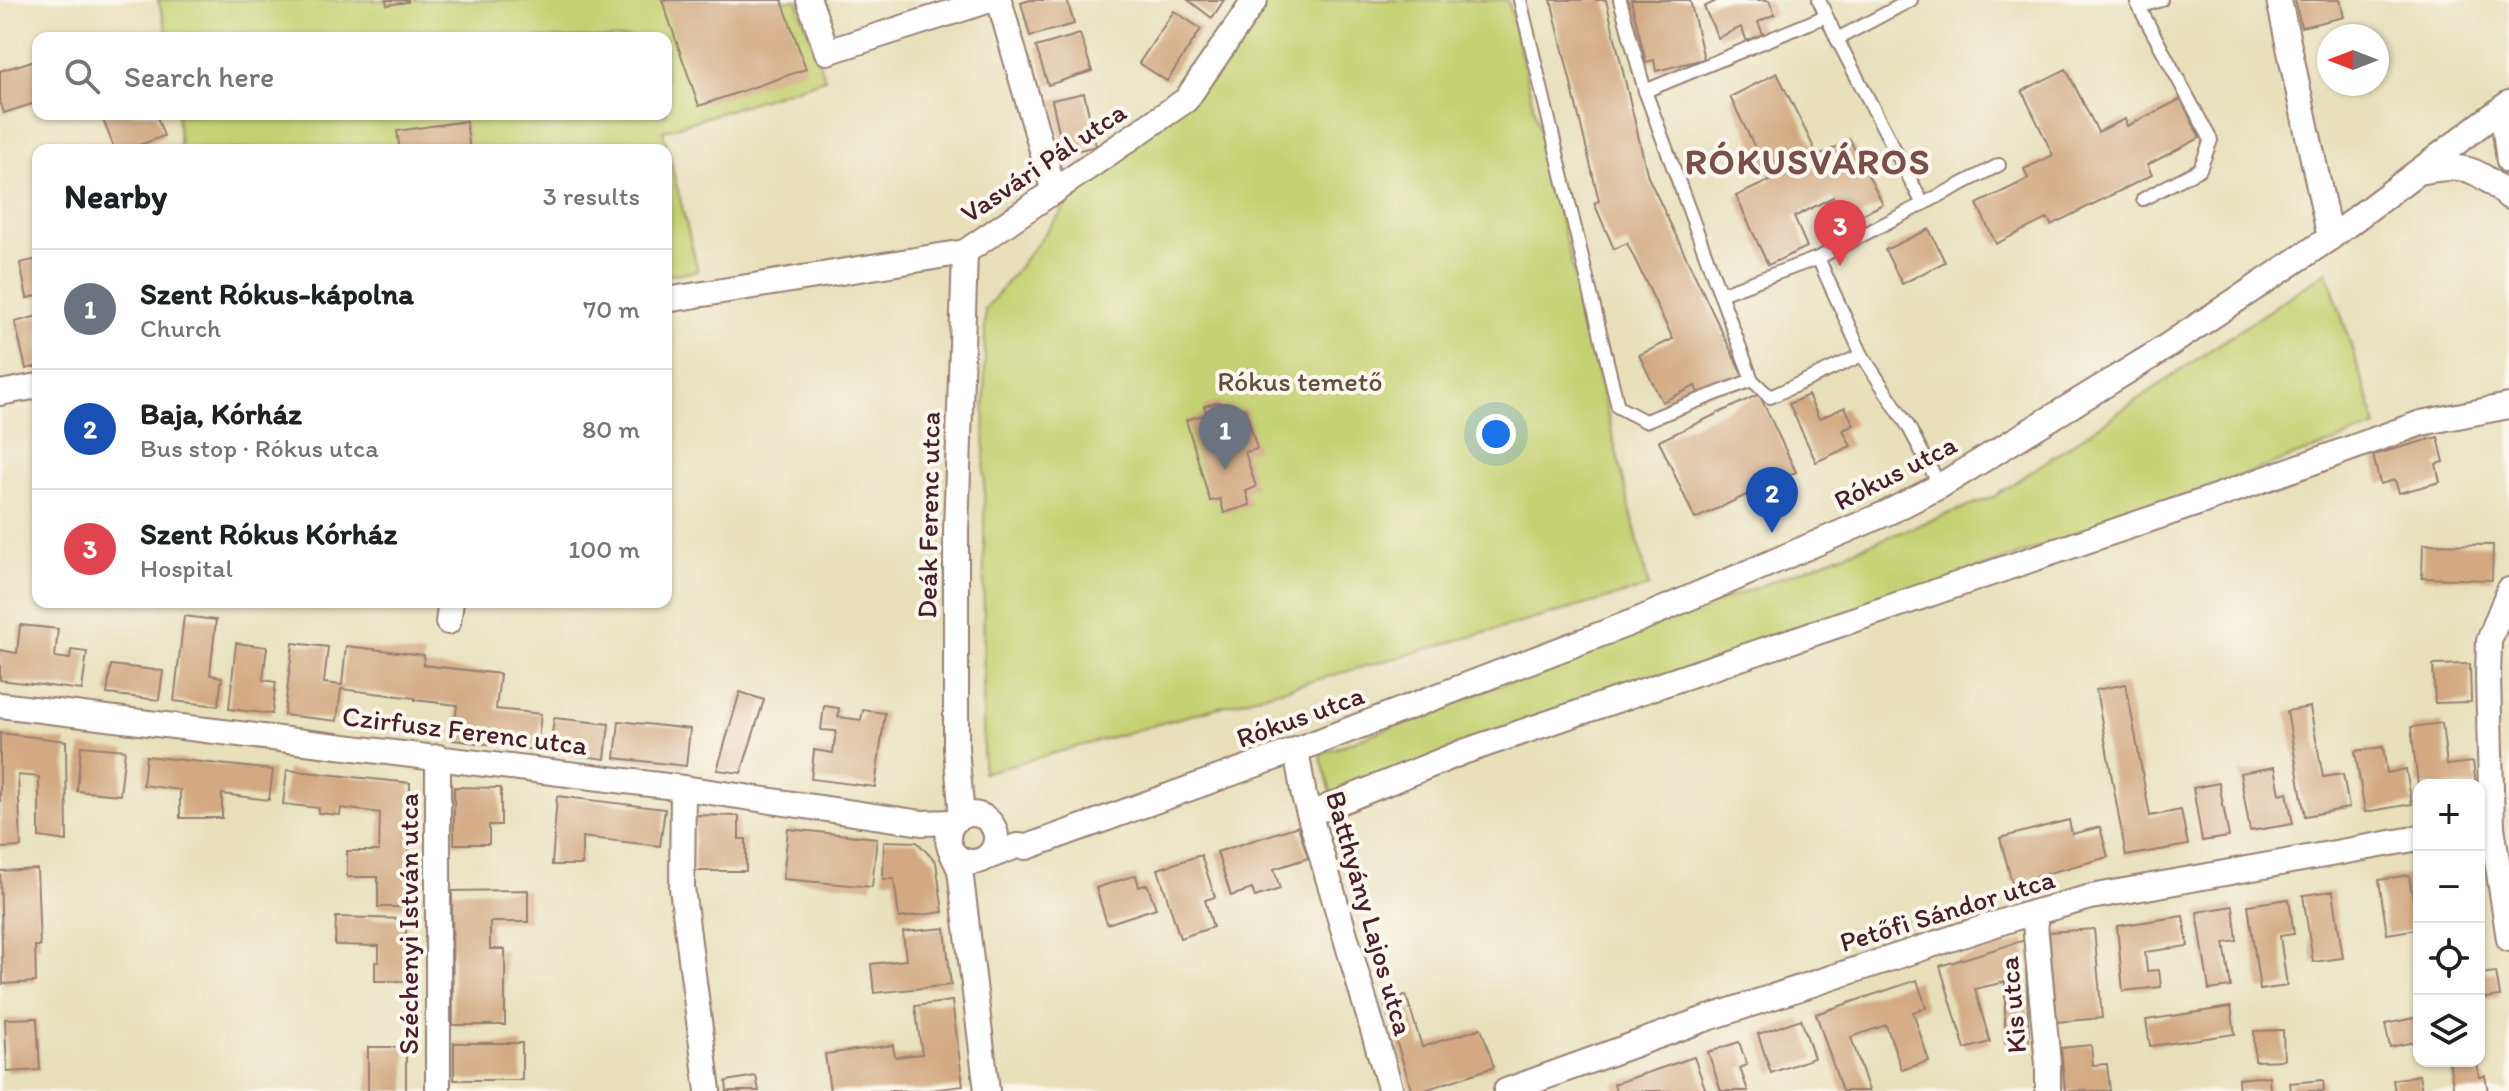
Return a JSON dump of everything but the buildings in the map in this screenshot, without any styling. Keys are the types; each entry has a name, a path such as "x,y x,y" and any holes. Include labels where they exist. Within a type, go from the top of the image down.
{"street":[{"path":"809,0 827,52 990,0"},
{"path":"999,0 1054,192"},
{"name":"Vasvári Pál utca","path":"672,299 965,252 1186,100 1255,0"},
{"path":"2279,0 2330,238"},
{"path":"2506,106 2509,161"},
{"name":"Rókus utca","path":"984,859 1017,846 1027,847 1296,750 1638,620 1811,547 1940,486 2152,356 2330,238 2506,106"},
{"path":"2418,172 2454,165 2485,176 2509,197"},
{"name":"Deák Ferenc utca","path":"964,829 958,779 956,532 965,252"},
{"path":"0,393 32,387"},
{"path":"1310,814 1463,752 2204,501 2421,423 2509,406"},
{"path":"2509,590 2489,641 2493,826 2509,939"},
{"name":"Czirfusz Ferenc utca","path":"0,705 683,788 922,823 936,832 964,829"},
{"name":"Batthyány Lajos utca","path":"1296,750 1310,814 1391,1091"},
{"name":"Széchenyi István utca","path":"438,757 438,1091"},
{"path":"683,788 682,888 708,1091"},
{"path":"964,829 994,828 996,844 975,874 968,931"},
{"path":"964,829 1017,846"},
{"path":"964,829 965,862 984,859"},
{"path":"964,829 960,870 987,1091"},
{"name":"Petőfi Sándor utca","path":"1506,1091 1702,1020 2091,897 2413,839"},
{"name":"Kis utca","path":"2034,913 2048,1091"}],"lane":[{"path":"1520,0 1618,407 1645,421 1752,380"},
{"path":"1620,0 1645,91 1752,380 1770,397 1862,355"},
{"path":"1819,0 1923,204"},
{"path":"1837,39 1911,0"},
{"path":"2143,199 2200,169 2211,140 2137,4 2161,0"},
{"path":"1645,91 1826,16"},
{"path":"1720,294 1818,258 1999,165"},
{"path":"1818,258 1862,355 1908,426 1940,486"}],"green space":[{"path":"158,0 797,0 825,79 663,131 666,144 180,144 178,120 672,120 672,32 167,32"},
{"name":"Rókus temető","path":"1255,0 1508,0 1649,587 983,773 985,310 1102,160 1186,100"},
{"path":"672,167 698,271 672,274"},
{"path":"2327,271 2377,427 1333,800 1320,754 1995,496"}],"place":[{"name":"Szent Rókus Kórház","path":"1840,266"},
{"name":"Szent Rókus-kápolna","path":"1225,470"},
{"name":"Baja, Kórház","path":"1772,533"}],"district":[{"name":"RÓKUSVÁROS","path":"1808,161"}]}
